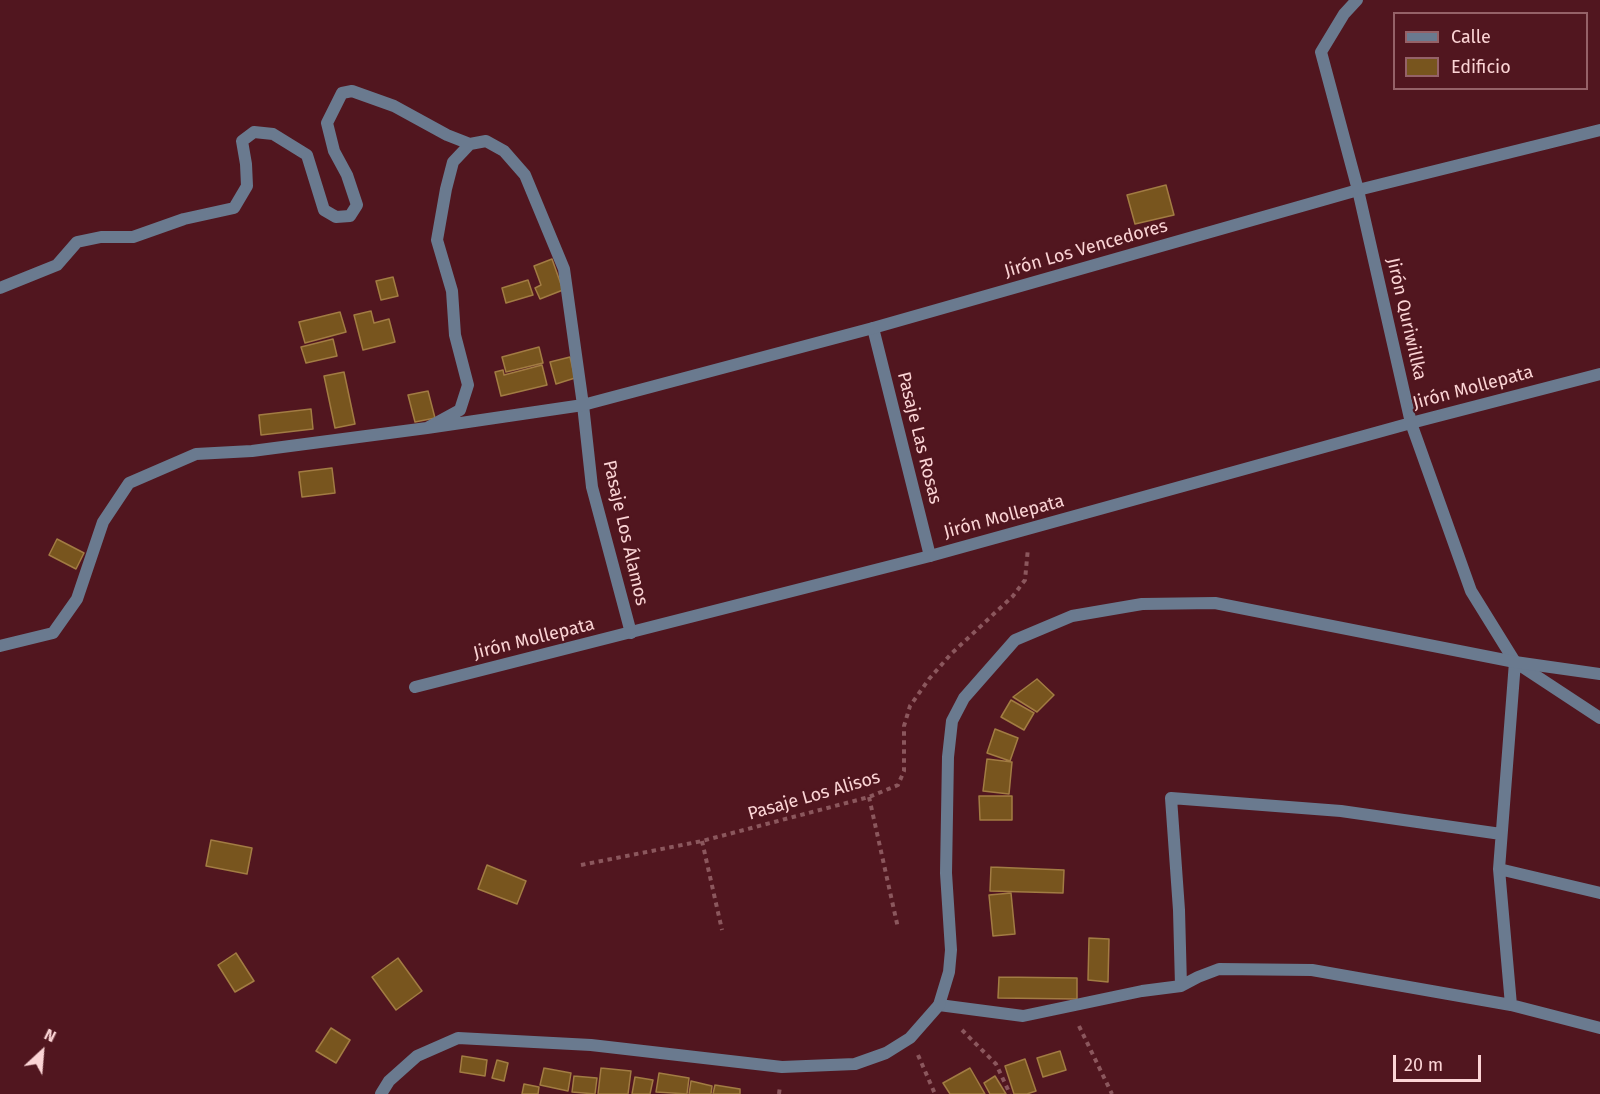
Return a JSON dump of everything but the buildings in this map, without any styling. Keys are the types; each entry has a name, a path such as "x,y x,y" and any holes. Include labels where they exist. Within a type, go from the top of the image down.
{"street":[{"name":"Jirón Quriwillka","path":"1357,0 1344,14 1322,52 1358,190 1411,423 1471,591 1515,662"},
{"name":"Pasaje Los Álamos","path":"0,288 57,265 77,242 101,237 133,237 184,219 234,208 247,186 242,141 254,132 273,134 307,155 324,210 336,217 350,216 357,205 347,176 334,151 327,123 342,93 352,91 394,106 447,135 470,144 486,141 504,151 525,175 564,269 592,487 631,633"},
{"name":"Jirón Los Vencedores","path":"0,646 53,633 77,598 103,522 129,483 196,454 252,451 583,405 873,328 1358,190 1600,130"},
{"path":"427,428 460,410 468,385 455,335 452,291 437,240 453,162 470,144"},
{"name":"Pasaje Las Rosas","path":"873,328 930,556"},
{"name":"Jirón Mollepata","path":"415,687 930,556 1411,423 1600,374"},
{"path":"381,1094 389,1081 417,1056 458,1038 591,1046 782,1067 855,1064 886,1053 910,1038 939,1005 949,972 951,950 946,873 948,758 952,721 964,698 1015,640 1072,616 1142,604 1215,603 1515,662 1600,674"},
{"path":"1515,662 1600,718"},
{"path":"1511,1005 1499,869 1515,662"},
{"path":"1181,986 1179,910 1171,798 1341,811 1501,834"},
{"path":"1499,869 1600,893"},
{"path":"939,1005 1023,1016 1142,991 1181,986 1219,969 1312,970 1511,1005 1600,1028"}],"path":[{"name":"Pasaje Los Alisos","path":"581,866 702,841 869,797 898,785 904,771 904,726 910,706 928,679 951,654 1013,596 1025,580 1029,529"},
{"path":"869,797 898,928"},
{"path":"702,841 722,930"},
{"path":"939,1005 996,1064 1010,1094"},
{"path":"1070,1006 1112,1094"},
{"path":"910,1038 935,1094"}]}
